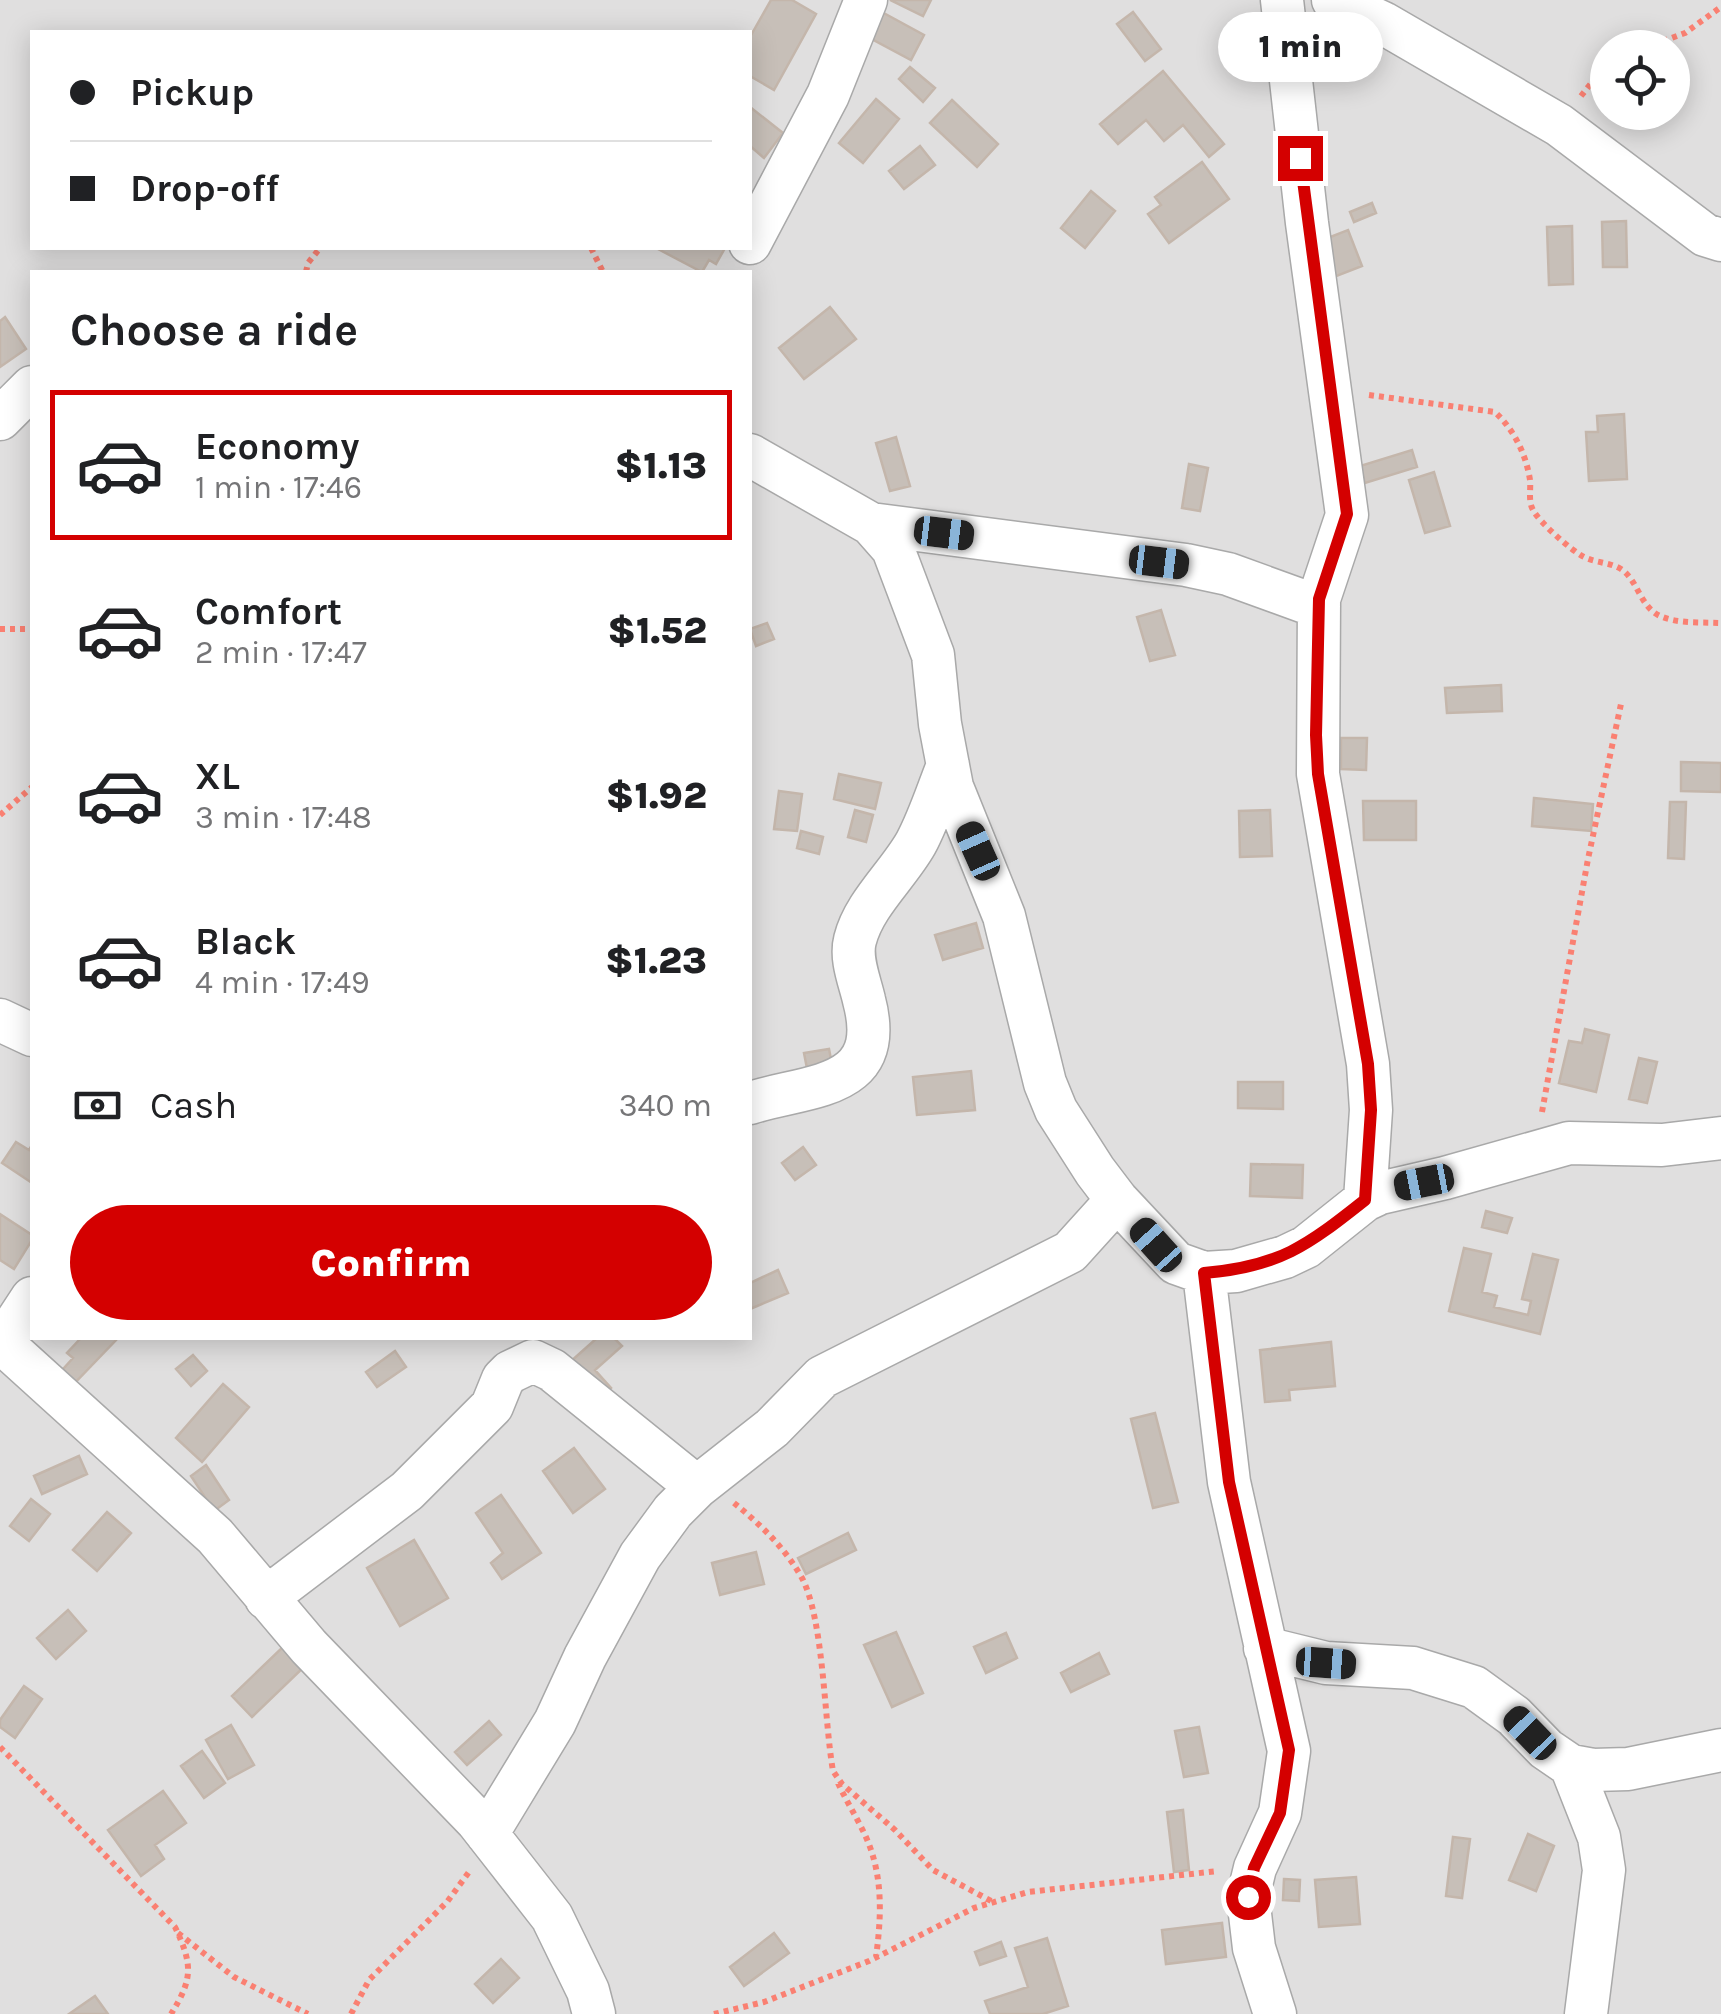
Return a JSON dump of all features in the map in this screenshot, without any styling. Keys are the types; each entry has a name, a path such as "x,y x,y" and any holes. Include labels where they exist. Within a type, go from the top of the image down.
{"street":[{"path":"752,239 828,95 866,0"},
{"path":"1282,0 1347,514 1319,599 1318,774 1368,1064 1371,1110 1365,1200"},
{"path":"1332,0 1383,23 1559,125 1705,235 1721,240"},
{"path":"0,419 30,389"},
{"path":"752,456 872,524 893,548 926,630 948,765 964,818 1004,916 1045,1083 1056,1110 1116,1200 1176,1263 1204,1273 1236,1270 1285,1257 1306,1246 1365,1200 1569,1143 1662,1145 1721,1138"},
{"path":"872,524 1186,565 1228,574 1319,607"},
{"path":"752,1103 810,1090 845,1076 860,1061 871,1030 854,963 854,942 917,841 948,765"},
{"path":"0,1020 30,1034"},
{"path":"486,1834 555,1722 584,1657 640,1556 673,1511 701,1483 772,1428 822,1377 1070,1252 1116,1200"},
{"path":"1204,1273 1229,1482 1289,1750 1280,1813 1254,1868 1248,1897 1254,1948 1275,2014"},
{"path":"30,1301 1,1345 215,1536 266,1598 486,1834 552,1917 588,1991 594,2014"},
{"path":"266,1598 407,1491 492,1406 518,1340"},
{"path":"503,1379 528,1362 540,1363 701,1483"},
{"path":"1264,1648 1326,1663 1412,1668 1474,1687 1514,1716 1546,1750 1571,1766 1628,1769 1721,1750"},
{"path":"1571,1766 1599,1837 1604,1870 1586,2014"}],"path":[{"path":"1689,30 1721,8"},
{"path":"1330,391 1496,412 1520,445 1530,480 1530,502 1541,520 1586,558 1620,568 1630,576 1653,612 1684,622 1721,623"},
{"path":"0,628 30,629"},
{"path":"1536,1152 1568,967 1621,704"},
{"path":"0,814 30,789"},
{"path":"701,1483 755,1520 784,1550 804,1581 818,1645 833,1771 870,1846 877,1876 880,1899 876,1958"},
{"path":"0,1747 178,1932 234,1977 308,2014"},
{"path":"833,1771 933,1870 994,1902"},
{"path":"351,2014 370,1980 447,1902 470,1870 486,1834"},
{"path":"714,2014 764,2002 876,1958 974,1908 1028,1892 1254,1868"},
{"path":"171,2014 187,1989 190,1972 178,1932"}],"shaded area":[{"path":"0,0 1721,0 1721,2014 0,2014"}],"building":[{"path":"771,0 792,0 816,14 774,90 752,77 752,33"},
{"path":"890,0 931,0 923,16"},
{"path":"880,11 924,35 911,60 866,36"},
{"path":"1133,12 1161,49 1145,61 1117,24"},
{"path":"910,67 935,88 923,102 899,79"},
{"path":"1163,71 1224,144 1209,157 1183,125 1164,141 1146,120 1118,144 1100,124"},
{"path":"876,99 899,119 863,163 839,143"},
{"path":"952,100 998,144 977,167 930,123"},
{"path":"752,109 783,133 764,158 752,148"},
{"path":"920,146 935,165 904,189 889,171"},
{"path":"1202,162 1229,199 1169,243 1148,214 1161,205 1155,197"},
{"path":"1091,191 1115,211 1085,248 1061,228"},
{"path":"1372,203 1376,213 1354,222 1350,212"},
{"path":"1626,221 1627,267 1603,267 1602,222"},
{"path":"1572,226 1573,284 1549,285 1547,227"},
{"path":"1348,230 1362,266 1334,277 1320,241"},
{"path":"660,250 724,250 716,264 709,260 703,270"},
{"path":"830,307 856,339 804,379 779,348"},
{"path":"5,317 26,349 0,367 0,321"},
{"path":"1624,414 1627,479 1589,481 1586,432 1598,432 1597,416"},
{"path":"896,437 910,486 890,491 876,443"},
{"path":"1412,450 1417,467 1365,483 1360,466"},
{"path":"1189,464 1208,468 1200,511 1182,508"},
{"path":"1434,472 1450,526 1425,533 1409,480"},
{"path":"1161,610 1175,655 1150,661 1137,617"},
{"path":"767,623 774,639 756,646 752,628"},
{"path":"1501,685 1502,711 1447,713 1445,688"},
{"path":"1341,738 1367,738 1366,770 1341,769"},
{"path":"1681,762 1721,763 1721,792 1681,791"},
{"path":"839,774 881,783 875,809 834,799"},
{"path":"779,791 802,794 797,831 774,829"},
{"path":"1534,798 1593,804 1591,831 1532,826"},
{"path":"1363,801 1416,801 1416,840 1364,840"},
{"path":"1670,802 1686,802 1684,859 1668,858"},
{"path":"855,810 873,815 866,842 848,837"},
{"path":"1270,810 1272,856 1240,857 1239,811"},
{"path":"801,831 823,837 819,854 797,848"},
{"path":"976,923 983,948 943,960 935,935"},
{"path":"1585,1029 1609,1035 1596,1092 1559,1083 1569,1041 1582,1043"},
{"path":"829,1049 835,1080 810,1084 804,1053"},
{"path":"1639,1058 1657,1062 1647,1103 1629,1099"},
{"path":"971,1071 975,1110 917,1115 913,1077"},
{"path":"1238,1082 1283,1082 1283,1109 1238,1108"},
{"path":"16,1142 30,1148 30,1182 2,1163"},
{"path":"803,1147 816,1165 795,1180 782,1163"},
{"path":"1251,1164 1303,1165 1302,1198 1250,1196"},
{"path":"1486,1211 1512,1218 1507,1233 1482,1227"},
{"path":"0,1214 30,1234 30,1243 14,1269 0,1260"},
{"path":"1464,1248 1491,1254 1482,1292 1497,1296 1494,1307 1528,1315 1531,1301 1522,1299 1533,1254 1558,1260 1540,1334 1449,1311"},
{"path":"778,1270 788,1293 752,1308 752,1282"},
{"path":"79,1340 116,1340 68,1390 55,1378 73,1358 67,1353"},
{"path":"595,1340 616,1340 622,1346 595,1370 611,1388 598,1400 569,1363"},
{"path":"1331,1342 1335,1386 1289,1390 1290,1400 1265,1402 1260,1350"},
{"path":"395,1351 406,1367 377,1387 366,1372"},
{"path":"193,1355 207,1371 191,1386 176,1369"},
{"path":"223,1384 249,1407 202,1462 176,1438"},
{"path":"1155,1413 1178,1502 1153,1508 1131,1419"},
{"path":"574,1448 605,1489 573,1513 543,1471"},
{"path":"79,1456 87,1474 42,1494 34,1476"},
{"path":"206,1465 229,1500 214,1511 191,1476"},
{"path":"501,1495 541,1553 502,1579 491,1563 503,1553 476,1513"},
{"path":"31,1499 50,1514 29,1541 10,1526"},
{"path":"107,1512 131,1533 97,1571 73,1550"},
{"path":"848,1533 856,1550 806,1574 798,1558"},
{"path":"414,1540 448,1598 400,1626 367,1568"},
{"path":"756,1552 764,1584 720,1595 712,1563"},
{"path":"68,1610 86,1631 56,1659 37,1638"},
{"path":"896,1632 923,1693 892,1707 864,1645"},
{"path":"1006,1633 1017,1658 986,1673 974,1647"},
{"path":"286,1644 306,1665 252,1717 232,1696"},
{"path":"1099,1653 1109,1674 1071,1692 1061,1673"},
{"path":"24,1686 42,1699 15,1738 0,1727 0,1720"},
{"path":"489,1721 501,1735 467,1765 455,1752"},
{"path":"231,1725 254,1765 228,1779 206,1740"},
{"path":"1199,1727 1208,1773 1184,1777 1175,1731"},
{"path":"202,1751 225,1783 204,1798 181,1766"},
{"path":"163,1791 186,1823 155,1845 164,1859 141,1876 108,1830"},
{"path":"1183,1810 1189,1870 1174,1872 1167,1812"},
{"path":"1528,1834 1554,1846 1536,1891 1509,1880"},
{"path":"1453,1837 1470,1839 1462,1898 1446,1896"},
{"path":"1356,1877 1360,1924 1319,1927 1315,1880"},
{"path":"1284,1879 1300,1880 1299,1901 1283,1900"},
{"path":"1222,1923 1226,1957 1166,1964 1162,1930"},
{"path":"774,1933 789,1953 744,1986 730,1967"},
{"path":"1047,1938 1068,2006 1043,2014 990,2014 985,2001 1028,1987 1015,1948"},
{"path":"1001,1942 1006,1956 980,1965 975,1952"},
{"path":"501,1959 519,1978 493,2003 475,1984"},
{"path":"95,1996 108,2014 69,2014"}],"route":[{"path":"1248,1897 1254,1868 1280,1813 1289,1750 1229,1482 1204,1273 1236,1270 1285,1257 1306,1246 1365,1200 1371,1110 1364,1037 1318,774 1319,599 1347,514 1300,158"}]}
